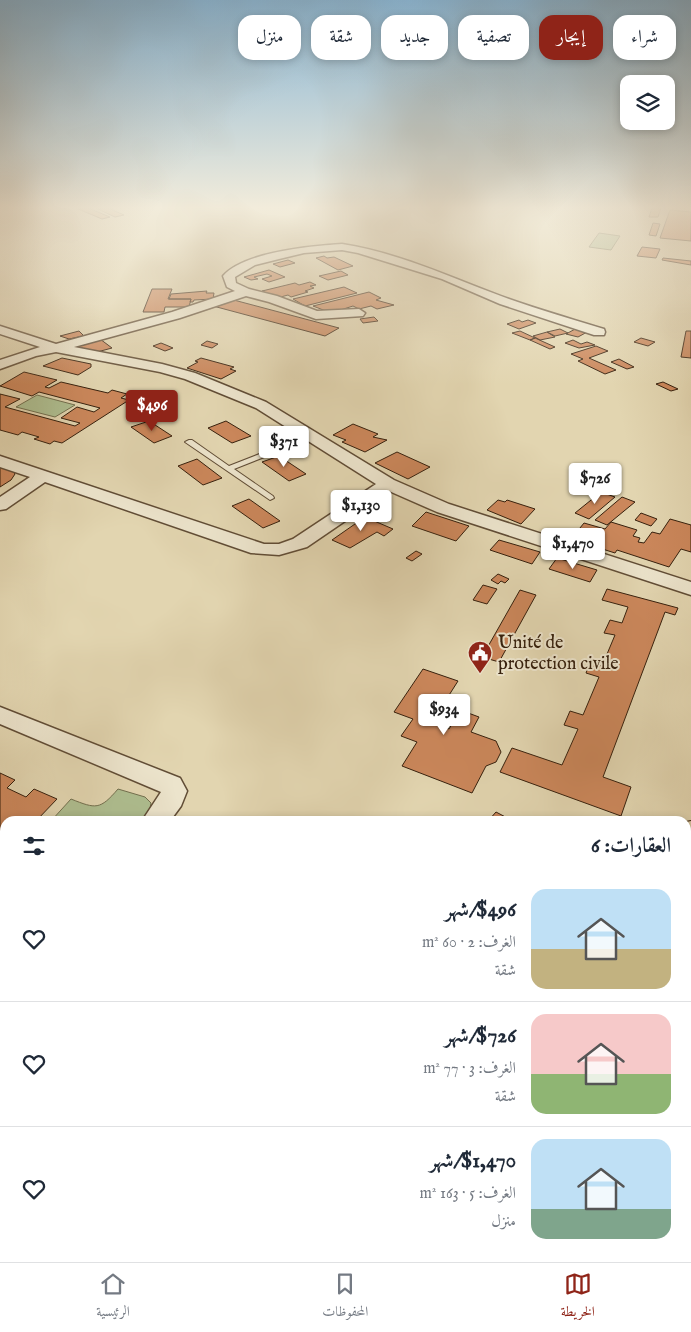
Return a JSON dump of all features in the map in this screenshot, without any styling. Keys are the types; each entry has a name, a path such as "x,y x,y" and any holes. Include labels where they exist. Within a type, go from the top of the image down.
{"street":[{"path":"246,267 229,276 231,285 245,292 273,299 316,315 359,313"},
{"path":"414,267 446,277 497,298 598,332"},
{"path":"0,365 38,352 176,315 245,292"},
{"path":"0,330 56,348 162,368 190,376 261,405 388,484 444,508 691,589"},
{"path":"0,461 258,549 274,550 287,549 300,543 388,484"},
{"path":"0,506 43,476"},
{"path":"0,715 171,785 174,791 172,799 159,816"}],"lane":[{"path":"228,469 311,437"},
{"path":"189,442 270,498"}],"green space":[{"path":"37,395 75,405 55,417 16,407"},
{"path":"118,789 145,797 151,803 150,809 145,816 56,816 71,799 92,806 97,806 107,801"}],"building":[{"path":"332,267 350,267 338,270"},
{"path":"269,270 285,277 269,282 262,279 272,276 267,274 254,277 258,279 251,280 244,277"},
{"path":"341,271 348,275 328,280 319,276"},
{"path":"310,282 316,285 310,286 314,288 305,291 308,292 291,297 288,295 277,298 262,291 295,283 299,285"},
{"path":"344,287 357,293 305,306 293,299"},
{"path":"152,289 172,289 168,299 191,299 189,307 165,307 164,312 143,312"},
{"path":"207,291 206,293 214,293 213,299 190,302 191,299 169,299 171,294"},
{"path":"369,292 381,298 376,300 394,305 377,309 371,306 359,309 353,306 331,313 313,306"},
{"path":"230,299 339,328 325,336 213,306"},
{"path":"374,317 378,321 363,323 360,319"},
{"path":"519,320 522,322 528,320 536,323 519,329 507,324"},
{"path":"577,328 589,331 578,337 566,334"},
{"path":"560,329 568,333 555,336 547,332"},
{"path":"79,331 84,336 69,339 60,336"},
{"path":"520,331 535,338 530,340 512,333"},
{"path":"686,331 691,331 691,358 681,357"},
{"path":"547,332 555,337 540,340 533,336"},
{"path":"535,338 555,347 550,349 530,340"},
{"path":"641,338 655,342 648,346 634,342"},
{"path":"100,339 112,348 97,352 81,348 77,345"},
{"path":"573,340 581,344 587,342 595,345 579,348 565,343"},
{"path":"207,341 218,344 212,348 201,345"},
{"path":"161,343 173,348 165,351 153,346"},
{"path":"596,346 608,351 589,358 616,370 605,374 578,361 583,359 571,354"},
{"path":"62,358 91,364 91,367 78,375 43,366"},
{"path":"201,358 234,367 230,369 236,371 221,379 187,368 198,362 195,361"},
{"path":"619,359 634,367 627,369 611,362"},
{"path":"24,372 57,380 45,387 49,388 61,382 108,393 112,390 127,394 121,398 129,400 62,443 54,441 50,444 34,439 39,437 22,432 18,435 0,430 0,394 20,399 5,407 75,426 80,423 61,418 77,407 94,412 100,408 39,392 32,396 0,386"},
{"path":"663,382 678,389 671,391 656,384"},
{"path":"154,393 165,396 153,404 148,403 152,400 146,399"},
{"path":"149,421 172,436 154,443 131,427"},
{"path":"226,421 251,436 232,443 208,428"},
{"path":"353,424 378,434 373,437 387,440 365,452 342,442 346,440 333,435"},
{"path":"397,452 430,467 408,479 375,463"},
{"path":"279,456 306,474 289,481 262,462"},
{"path":"197,459 222,478 203,485 178,466"},
{"path":"0,466 13,471 15,474 11,480 0,487"},
{"path":"601,492 615,497 589,519 575,513"},
{"path":"622,497 635,502 607,525 595,520"},
{"path":"249,499 280,521 263,528 232,506"},
{"path":"498,500 505,502 507,500 535,509 521,524 487,510"},
{"path":"426,512 469,526 456,541 412,526"},
{"path":"641,513 657,519 651,526 635,520"},
{"path":"365,517 393,529 384,536 377,532 350,548 332,540"},
{"path":"670,519 691,525 691,552 681,549 669,567 617,550 615,553 571,539 584,523 605,529 611,522 637,530 633,536 640,538 638,542 644,543 652,532 660,534"},
{"path":"499,540 540,552 532,564 490,550"},
{"path":"416,551 422,554 412,561 406,558"},
{"path":"557,558 597,570 590,582 549,569"},
{"path":"498,574 509,579 505,583 501,581 498,584 491,580"},
{"path":"483,585 497,589 487,604 473,600"},
{"path":"607,589 678,608 675,615 665,612 603,777 631,787 621,816 500,772 512,748 562,765 578,729 564,725 570,711 583,715 599,677 586,673 590,663 602,666 615,635 604,633 610,620 622,623 628,607 602,600"},
{"path":"520,590 536,595 499,662 482,657"},
{"path":"423,669 458,681 432,722 449,729 460,710 479,717 471,732 496,741 501,752 496,762 486,766 472,793 402,766 417,742 401,736 413,719 394,712"},
{"path":"0,773 15,780 7,788 26,797 34,789 57,799 41,816 0,816"},
{"path":"496,812 504,816 492,816"}],"place":[{"name":"Unité de protection civile","path":"480,674"}]}
